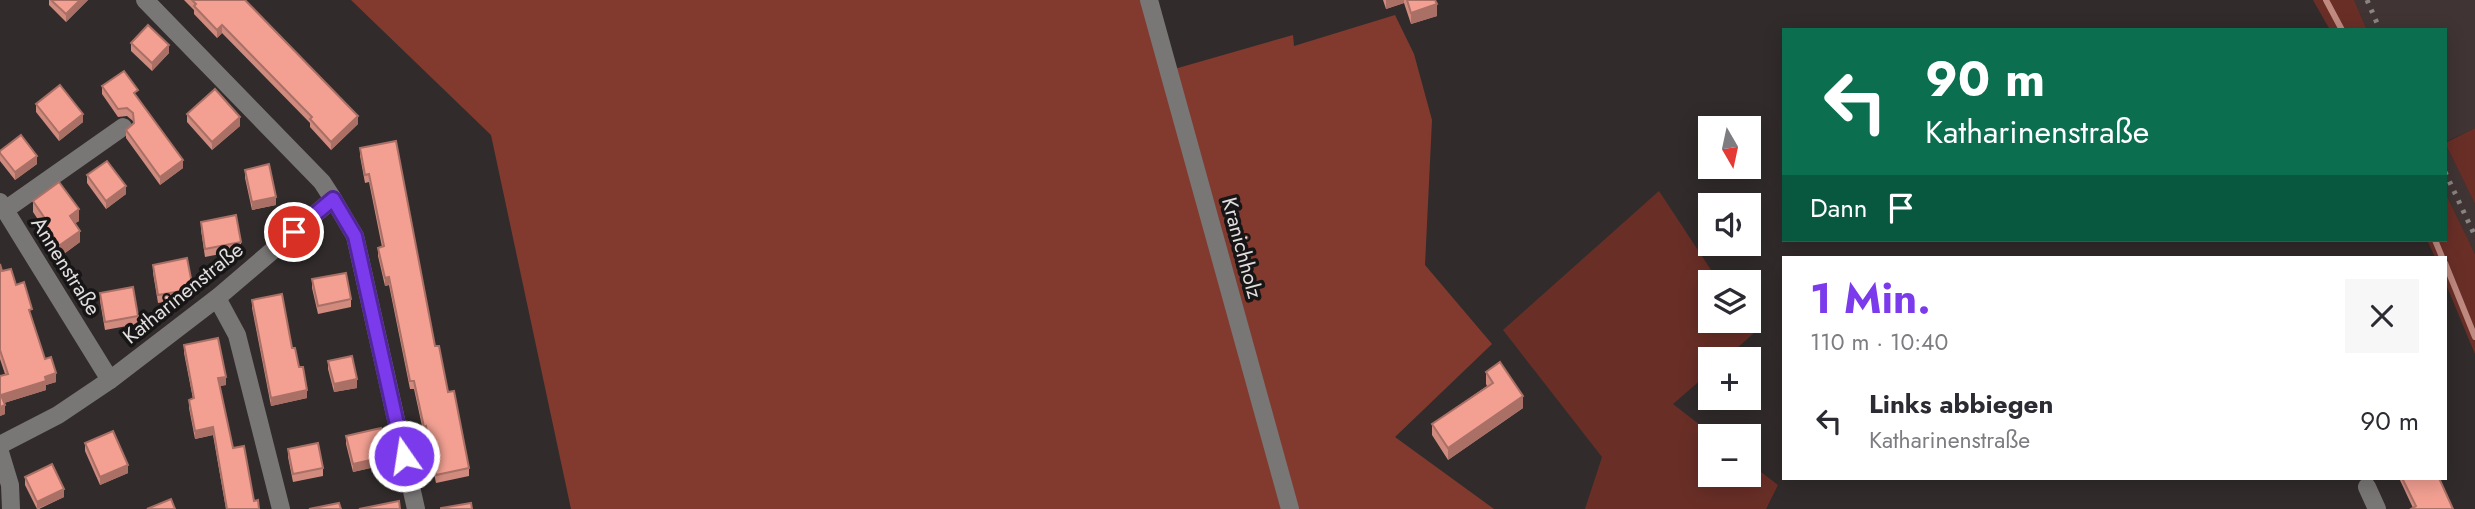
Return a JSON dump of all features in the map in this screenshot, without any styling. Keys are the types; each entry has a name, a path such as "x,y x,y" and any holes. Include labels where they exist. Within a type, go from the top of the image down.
{"street":[{"path":"145,0 322,182 355,236 416,509"},
{"name":"Kranichholz","path":"1149,0 1290,509"},
{"name":"Annenstraße","path":"110,380 2,206 122,127"},
{"name":"Katharinenstraße","path":"0,445 58,415 110,380 216,298 333,199"},
{"path":"216,298 237,335 281,509"},
{"path":"0,452 10,485 11,509"},
{"path":"2367,487 2377,509"}],"shaded area":[{"path":"351,0 1143,0 1164,72 1293,35 1294,46 1395,15 1414,54 1432,120 1425,265 1492,344 1395,437 1494,509 571,509 491,135"},
{"path":"2313,0 2354,0 2366,28 2329,28"},
{"path":"2354,0 2475,0 2475,128 2447,141 2447,28 2366,28"},
{"path":"2475,128 2475,204 2447,147 2447,142"},
{"path":"2447,147 2475,204 2475,254 2447,196"},
{"path":"1659,191 1698,250 1698,256 1702,256 1711,270 1698,270 1698,333 1754,333 1738,347 1698,347 1698,382 1673,404 1699,424 1698,487 1761,487 1761,472 1778,485 1766,509 1585,509 1602,457 1503,330"},
{"path":"2447,196 2475,254 2475,354 2447,287 2447,256 2435,256 2428,242 2447,242"}],"building":[{"path":"51,0 80,0 66,14"},
{"path":"192,0 245,0 358,116 331,142 310,119 312,117 222,25 217,30 194,6 196,4"},
{"path":"1407,0 1435,0 1437,4 1411,13"},
{"path":"148,25 169,45 152,63 131,43"},
{"path":"124,71 138,90 134,93 183,160 160,177 126,130 134,123 133,113 127,108 118,109 102,86"},
{"path":"60,85 83,114 59,133 36,104"},
{"path":"215,89 240,117 212,142 187,114"},
{"path":"21,135 37,156 15,172 0,151"},
{"path":"396,141 435,346 439,346 448,392 454,391 469,468 436,475 414,381 410,381 389,277 385,278 378,248 384,246 369,174 365,175 360,148"},
{"path":"107,161 126,186 106,201 87,175"},
{"path":"269,164 276,197 252,202 245,170"},
{"path":"59,182 79,209 70,216 80,231 57,247 41,224 46,220 33,201"},
{"path":"236,215 241,242 205,249 201,222"},
{"path":"187,258 193,289 158,295 153,265"},
{"path":"0,264 2,271 11,269 16,285 24,282 32,309 29,310 45,359 51,357 56,373 45,377 46,381 1,395 5,405 0,407 0,376 8,374 0,350"},
{"path":"346,273 351,299 318,306 312,279"},
{"path":"133,287 138,316 105,322 100,293"},
{"path":"282,294 292,348 295,348 299,367 303,367 307,390 271,398 252,300"},
{"path":"218,338 226,377 218,378 233,448 244,446 254,501 258,500 259,509 227,509 213,427 195,431 189,400 194,398 184,345"},
{"path":"352,356 357,379 334,384 328,361"},
{"path":"1500,362 1523,396 1448,448 1432,424 1493,383 1486,372"},
{"path":"381,428 388,456 353,464 346,436"},
{"path":"113,431 128,465 100,477 85,443"},
{"path":"318,443 323,468 293,474 288,449"},
{"path":"52,464 64,489 37,502 25,477"},
{"path":"2403,480 2440,480 2453,509 2411,509 2416,506"},
{"path":"171,499 175,509 147,509"},
{"path":"399,501 400,509 359,509"},
{"path":"339,503 341,509 309,509"},
{"path":"471,503 472,509 441,509 441,508"}],"waterway":[{"path":"2326,0 2341,28"},
{"path":"2436,242 2442,256"},
{"path":"2447,268 2475,337"}],"railway":[{"path":"2367,0 2379,28"},
{"path":"2447,176 2475,236"}],"route":[{"path":"294,232 333,199 355,236 404,456"}]}
